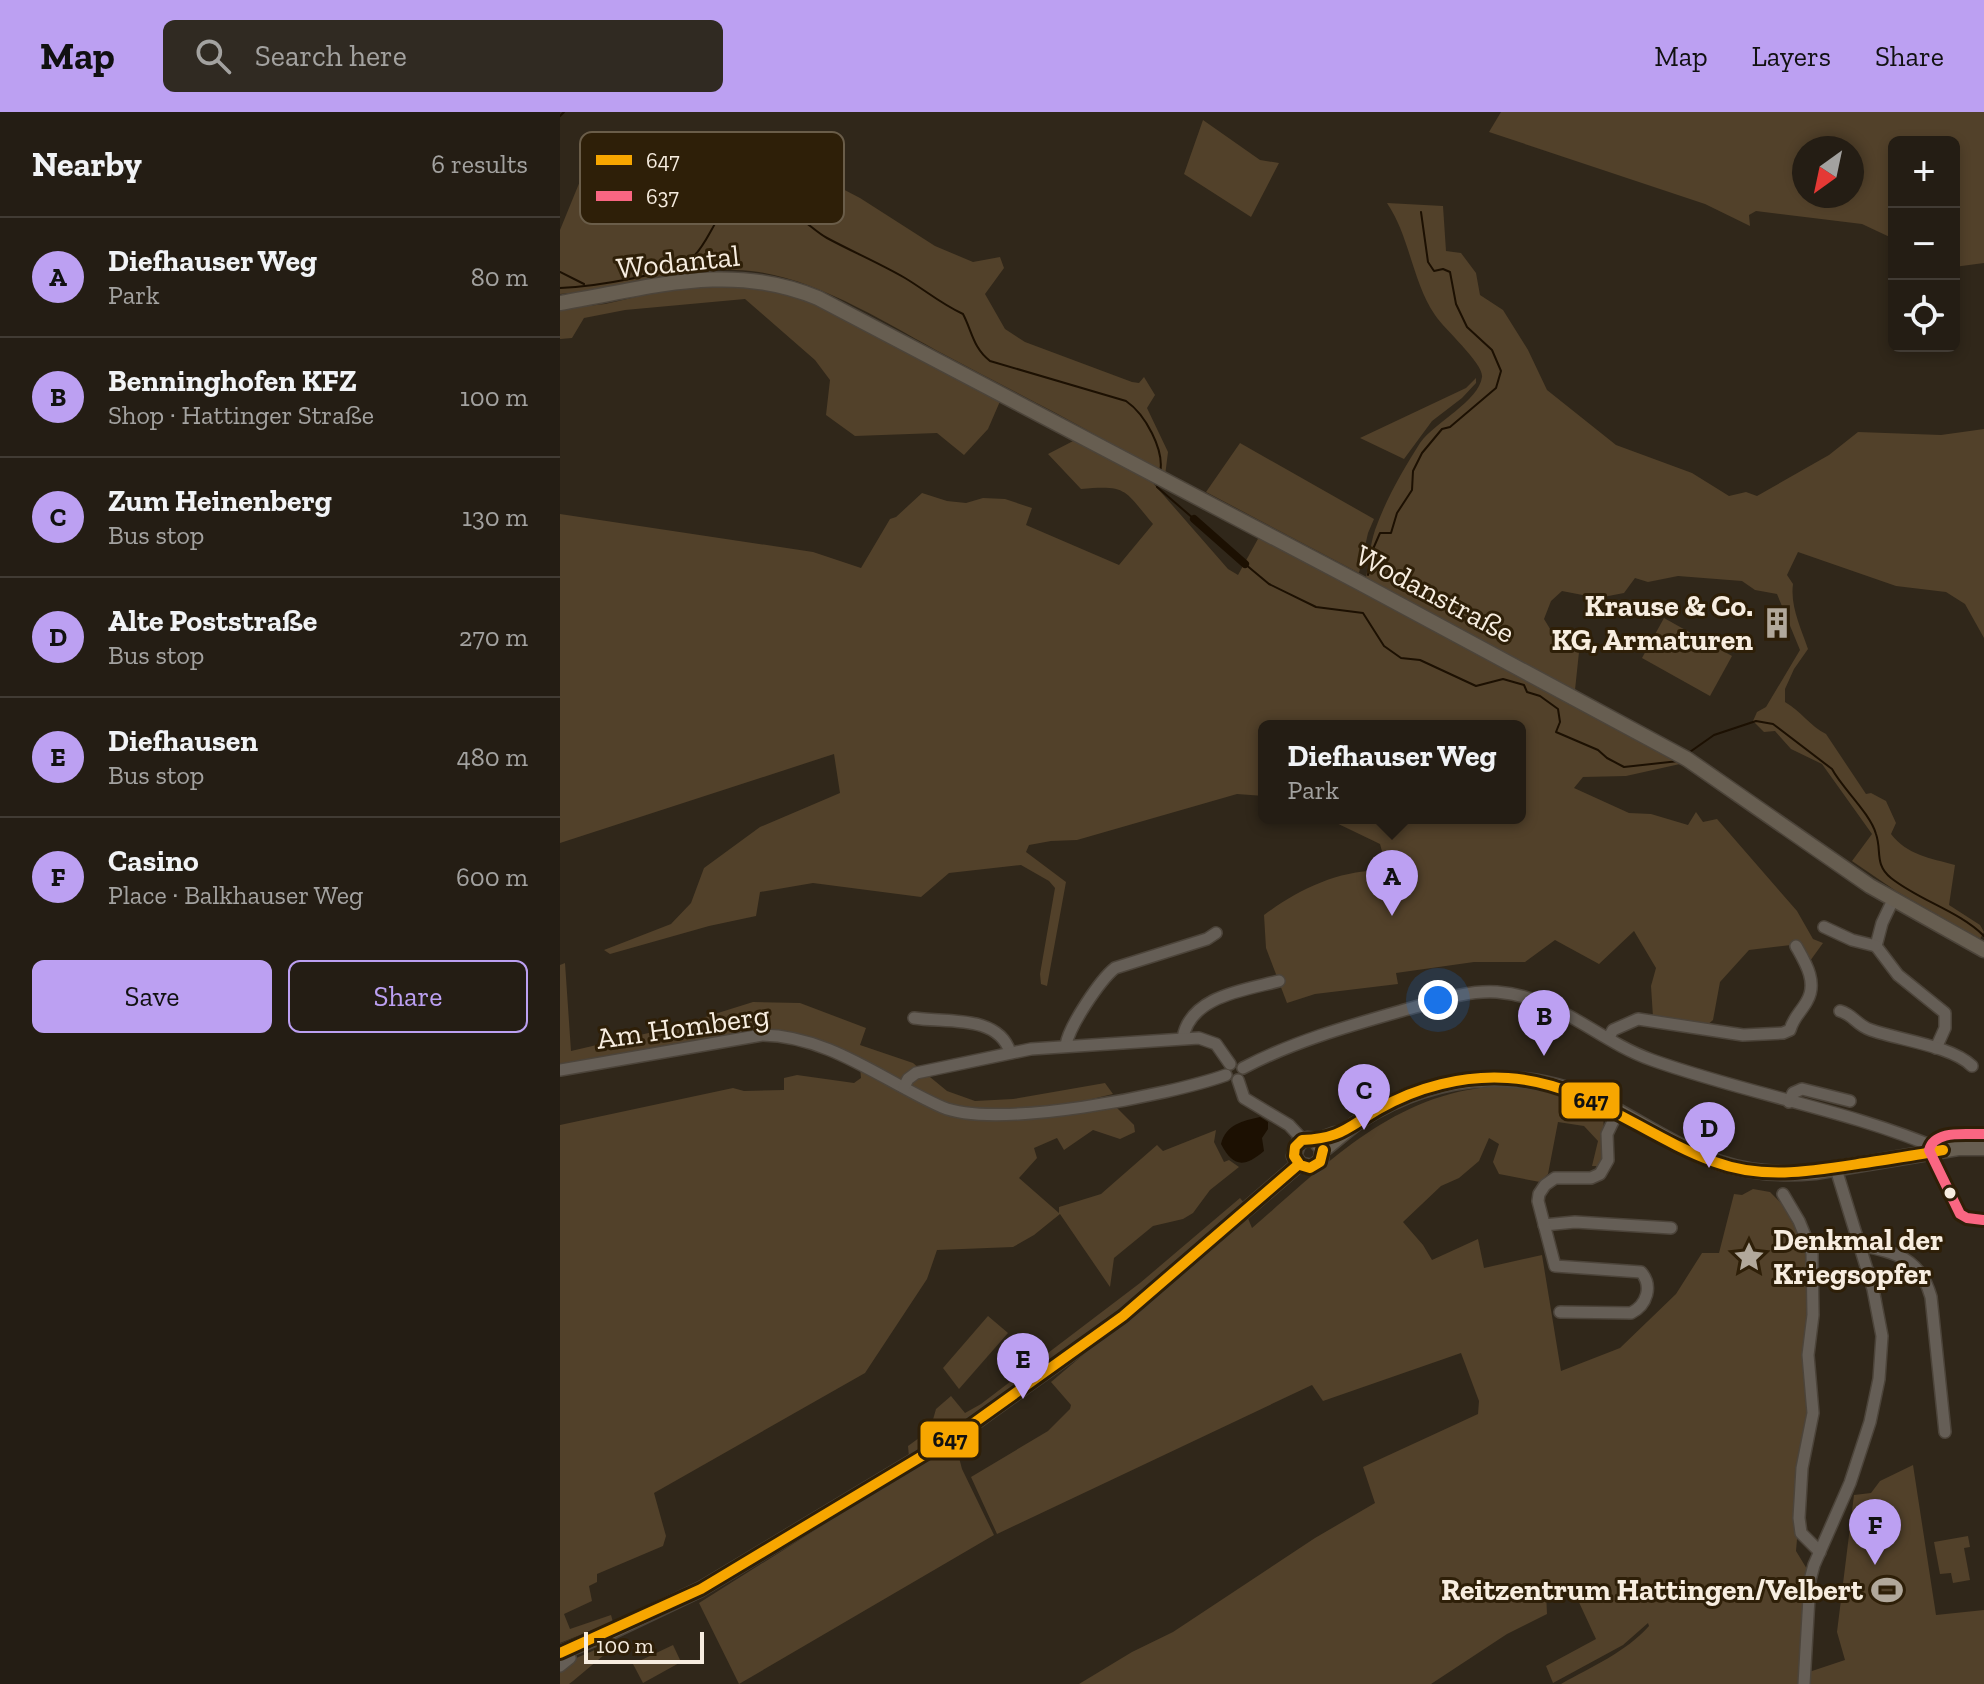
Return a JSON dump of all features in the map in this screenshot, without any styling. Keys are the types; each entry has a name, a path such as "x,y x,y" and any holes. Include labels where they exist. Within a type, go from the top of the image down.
{"main road":[{"name":"Wodantal","path":"560,303 692,280 755,279 818,298 930,355"},
{"name":"Wodanstraße","path":"930,355 1683,756 1893,900 1984,950"},
{"path":"1309,1144 1322,1159 1315,1166 1305,1167 1294,1156 1309,1144 1346,1131 1382,1108 1416,1092 1441,1084 1480,1078 1526,1079 1553,1084 1586,1095 1680,1147 1722,1165 1772,1174 1836,1169 1950,1149 1984,1138"},
{"path":"1950,1149 1984,1148"},
{"path":"563,1652 701,1589 957,1435 1123,1316 1299,1164"}],"street":[{"path":"1876,946 1893,900"},
{"path":"1824,927 1852,940 1876,946 1898,975 1945,1013 1945,1028 1936,1048"},
{"path":"1066,1045 1077,1019 1115,968 1207,939 1216,933"},
{"path":"1609,1037 1613,1030 1638,1019 1743,1035 1790,1030 1810,990 1808,968 1796,946"},
{"path":"1183,1038 1190,1022 1206,1005 1225,996 1279,981"},
{"path":"904,1087 916,1073 1010,1052 1066,1045 1183,1038 1202,1039 1216,1044 1232,1081 1276,1051 1469,993 1497,992 1538,999 1652,1060 1950,1149"},
{"path":"1840,1011 1850,1014 1858,1026 1936,1048 1966,1060 1972,1066"},
{"path":"914,1018 943,1023 953,1020 983,1026 1002,1037 1010,1052"},
{"name":"Am Homberg","path":"560,1070 762,1035 785,1035 856,1062 944,1108 1013,1115 1071,1109 1199,1085 1228,1070"},
{"path":"1240,1074 1244,1098 1289,1125 1309,1144"},
{"path":"1789,1102 1793,1093 1802,1089 1850,1101"},
{"path":"1560,1312 1631,1313 1642,1304 1648,1284 1641,1272 1633,1270 1555,1266 1538,1201 1541,1190 1555,1178 1591,1178 1600,1174 1608,1160 1607,1134 1618,1111"},
{"path":"1804,1684 1810,1580 1854,1471 1870,1422 1879,1379 1882,1336 1860,1245 1836,1169"},
{"path":"1783,1194 1799,1221 1812,1253 1813,1315 1808,1355 1813,1413 1802,1468 1799,1518 1801,1533 1820,1552"},
{"path":"1544,1225 1575,1222 1671,1228"},
{"path":"1860,1245 1907,1260 1919,1269 1927,1281 1945,1432"},
{"path":"560,1666 570,1658 563,1652"}],"shaded area":[{"path":"1501,112 1984,112 1984,263 1960,266 1960,136 1888,136 1888,236 1862,224 1756,211 1749,215 1750,226 1705,204 1489,132"},
{"path":"1203,120 1260,160 1279,163 1251,217 1184,174"},
{"path":"580,181 580,224 844,224 844,190 935,246 973,262 1000,257 1004,268 985,294 1005,329 1025,342 1132,382 1139,383 1144,377 1155,395 1147,408 1168,452 1165,476 1085,429 879,318 783,277 759,272 708,270 560,294 560,230"},
{"path":"1387,203 1443,206 1446,251 1461,253 1476,273 1480,295 1503,310 1528,350 1547,390 1616,445 1692,473 1729,496 1746,492 1757,496 1829,455 1858,432 1941,435 1984,429 1984,638 1965,604 1946,592 1896,586 1798,552 1787,575 1793,584 1795,609 1808,649 1785,689 1785,702 1826,734 1866,794 1871,793 1886,801 1896,823 1891,834 1897,841 1920,855 1955,865 1949,905 1980,925 1984,932 1980,939 1896,891 1852,861 1872,834 1822,764 1791,749 1775,731 1764,732 1753,721 1757,712 1766,707 1800,650 1777,594 1755,590 1742,581 1678,576 1648,582 1635,578 1624,593 1598,598 1562,591 1551,601 1544,619 1555,637 1579,652 1575,690 1366,578 1375,530 1401,474 1420,443 1465,403 1479,386 1482,377 1477,364 1427,302 1401,230"},
{"path":"735,283 770,290 838,315 1001,399 988,429 964,455 937,433 855,436 826,415 830,380 815,360 745,299 625,310 584,318 572,338 560,339 560,309 605,304 689,285"},
{"path":"1476,378 1476,383 1462,398 1432,421 1404,459 1360,438 1466,388"},
{"path":"1077,439 1152,482 1228,569 1238,575 1259,537 1680,764 1626,776 1583,777 1574,788 1629,813 1651,814 1688,825 1696,812 1703,822 1717,819 1797,911 1813,939 1823,943 1810,961 1791,945 1749,950 1720,982 1713,1020 1705,1027 1653,1017 1651,986 1656,968 1634,931 1599,964 1555,940 1525,962 1474,962 1396,973 1398,984 1315,994 1287,1003 1266,948 1264,915 1320,883 1335,877 1383,871 1386,866 1380,844 1338,824 1526,824 1526,720 1258,720 1258,796 1237,794 1077,840 1029,845 1026,852 1066,882 1047,986 1041,984 1040,974 1055,888 1049,881 1021,865 949,873 921,897 813,883 760,892 756,916 610,954 604,950 671,924 691,903 704,868 760,827 840,793 834,754 560,843 560,514 813,552 861,568 890,519 922,493 966,503 983,498 1005,499 1032,508 1026,525 1119,565 1153,524 1124,492 1108,488 1081,489 1048,454"},
{"path":"1240,443 1374,519 1359,573 1206,492"},
{"path":"1664,618 1732,656 1710,696 1642,658"},
{"path":"565,963 571,1051 670,1028 753,1002 800,1003 866,1028 860,1045 913,1063 947,1091 975,1101 1013,1099 1105,1083 1113,1094 1071,1104 971,1117 1113,1104 1134,1125 1135,1132 1120,1139 1093,1130 1064,1150 1057,1138 1034,1148 1037,1158 1019,1178 1059,1213 1059,1207 1101,1194 1157,1145 1163,1151 1216,1130 1214,1142 1224,1162 1229,1160 1239,1167 1210,1190 1193,1213 1183,1219 1153,1226 1114,1258 1110,1287 1060,1214 1013,1247 937,1250 927,1279 865,1373 654,1493 666,1536 663,1546 597,1574 597,1582 589,1586 592,1601 564,1614 570,1629 611,1615 613,1622 560,1643 560,1125 733,1088 744,1091 784,1090 784,1078 797,1075 854,1083 861,1078 860,1067 786,1032 560,1067 560,965"},
{"path":"1523,1086 1560,1094 1603,1113 1605,1151 1599,1166 1592,1166 1598,1141 1584,1126 1558,1122 1548,1174 1540,1182 1499,1174 1493,1162 1499,1144 1489,1138 1479,1161 1459,1178 1441,1186 1403,1222 1432,1260 1478,1239 1484,1268 1542,1255 1561,1371 1620,1348 1676,1294 1702,1253 1719,1253 1734,1194 1742,1195 1753,1189 1770,1192 1783,1205 1808,1252 1809,1400 1796,1551 1810,1574 1801,1684 1561,1684 1619,1651 1640,1635 1649,1626 1648,1623 1623,1645 1553,1683 1546,1666 1596,1639 1577,1598 1570,1598 1564,1587 1546,1592 1547,1614 1507,1634 1431,1684 1079,1684 1173,1632 1315,1538 1375,1503 1363,1467 1478,1414 1479,1401 1461,1353 1323,1401 1312,1385 997,1534 971,1477 1048,1431 1071,1405 1051,1382 1247,1216 1252,1228 1343,1150 1407,1110 1442,1096 1481,1088"},
{"path":"1260,1117 1268,1122 1268,1129 1262,1138 1264,1151 1251,1160 1235,1161 1221,1144 1223,1137 1236,1124"},
{"path":"1240,1198 1246,1205 1144,1294 964,1424 909,1457 908,1446 930,1430 936,1409 951,1396 965,1413 981,1404 1140,1283"},
{"path":"988,1316 1008,1333 959,1389 943,1368"},
{"path":"955,1442 962,1469 994,1535 739,1684 699,1603"},
{"name":"Reitzentrum Hattingen/Velbert","path":"1913,1465 1936,1615 1984,1610 1984,1684 1806,1684 1809,1672 1845,1660 1837,1632 1854,1495 1871,1493 1880,1481"},
{"path":"1968,1536 1970,1547 1964,1548 1970,1580 1953,1583 1951,1573 1940,1574 1934,1542"},
{"path":"611,1643 614,1645 610,1650 573,1681 560,1684 560,1669 574,1659"},
{"path":"673,1645 681,1662 643,1683 633,1664"}],"waterway":[{"path":"560,116 564,112"},
{"path":"1368,575 1380,533 1391,533 1397,513 1412,490 1413,471 1422,453 1442,429 1450,427 1496,388 1501,371 1492,350 1467,327 1456,304 1450,272 1443,269 1434,271 1428,262 1421,212"},
{"path":"560,288 631,279 684,263 698,251 715,224"},
{"path":"808,224 827,238 905,278 963,314 976,345 990,361 1126,401 1140,414 1152,433 1159,454 1160,473"},
{"path":"560,272 584,284"},
{"path":"1158,483 1157,487 1194,519"},
{"path":"1194,519 1245,564"},
{"path":"1245,564 1269,584 1316,607 1363,613 1384,646 1401,658 1420,660 1476,686 1503,679 1524,685 1527,692 1540,696 1558,709 1560,722 1556,732 1598,750 1624,767 1679,761"},
{"path":"1687,754 1714,735 1756,721 1773,724 1832,769 1873,826 1880,862 1886,873 1984,936"}],"transit line":[{"name":"647","path":"1323,1150 1320,1162 1310,1168 1300,1165 1294,1156 1295,1147 1302,1140 1335,1134 1409,1094 1475,1078 1508,1078 1564,1090 1689,1151 1734,1168 1753,1171 1812,1171 1943,1150"},
{"name":"637","path":"1983,1134 1944,1136 1932,1143 1929,1150 1960,1214 1983,1220"},
{"name":"647","path":"560,1653 701,1589 957,1435 1123,1316 1299,1164"}],"place":[{"name":"Krause & Co. KG, Armaturen","path":"1777,623"},
{"name":"Diefhauser Weg","path":"1392,916"},
{"name":"Benninghofen KFZ","path":"1544,1056"},
{"name":"Zum Heinenberg","path":"1364,1130"},
{"name":"Alte Poststraße","path":"1709,1168"},
{"name":"Denkmal der Kriegsopfer","path":"1749,1257"},
{"name":"Diefhausen","path":"1023,1399"},
{"name":"Casino","path":"1875,1565"},
{"name":"Reitzentrum Hattingen/Velbert","path":"1887,1590"}]}
